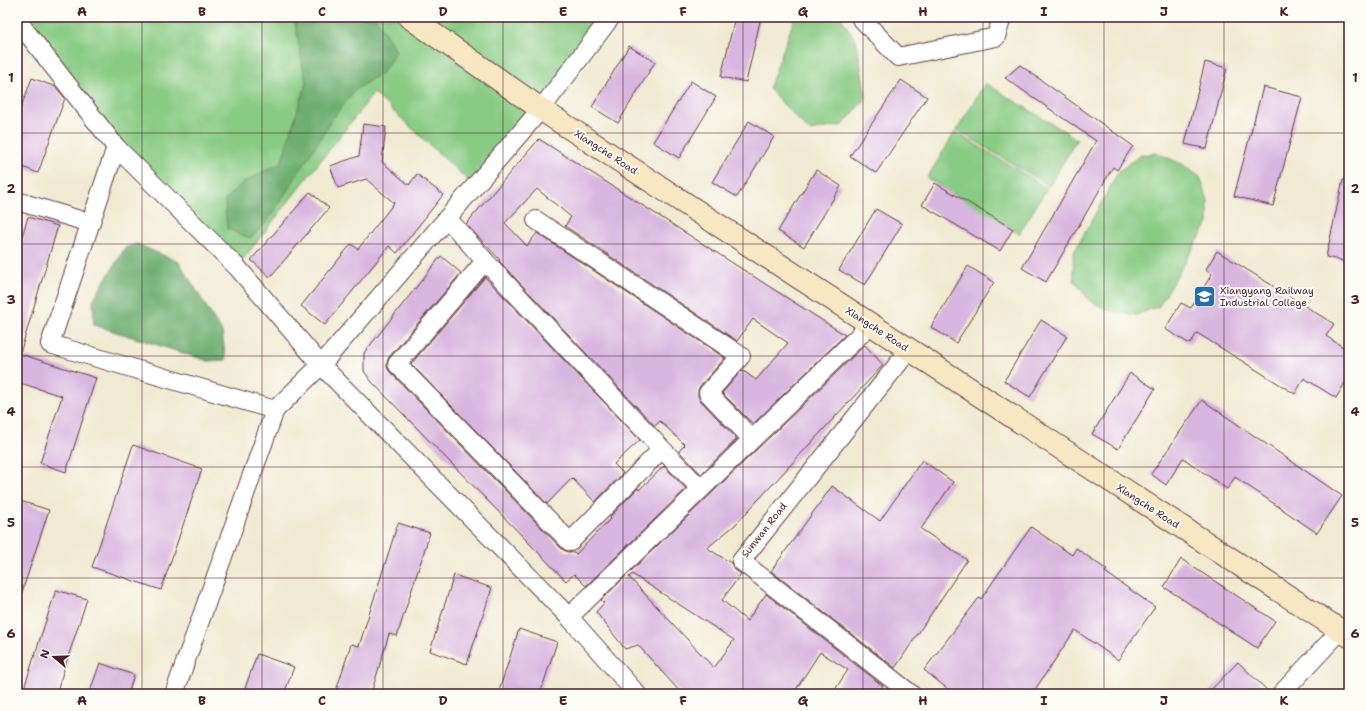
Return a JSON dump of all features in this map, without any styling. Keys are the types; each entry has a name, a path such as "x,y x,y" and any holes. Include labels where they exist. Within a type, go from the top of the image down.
{"street":[{"name":"Xiangche Road","path":"409,17 541,109 1345,634"},
{"path":"174,694 275,410 321,365 541,109 612,17"},
{"path":"860,17 898,57 996,37 1002,17"},
{"path":"17,20 116,147 237,267 321,365 569,617 637,694"},
{"path":"116,147 50,344 275,410"},
{"path":"17,201 90,223"},
{"path":"447,218 485,261 701,489"},
{"path":"536,220 741,356 708,393 752,439"},
{"path":"485,261 397,364 570,542 662,449"},
{"path":"569,617 870,325"},
{"name":"Sunwan Road","path":"908,350 741,561 911,694"},
{"path":"1281,694 1345,634"}],"green space":[{"path":"17,17 611,17 474,186 374,93 237,267 116,147"},
{"path":"294,17 375,17 396,51 383,72 355,90 336,114 267,222 250,238 227,229 225,200 242,183 281,163 306,83"},
{"path":"795,17 840,17 856,40 866,97 843,125 809,131 769,89"},
{"path":"985,83 1077,139 1049,186 957,130"},
{"path":"955,132 1047,188 1019,234 927,178"},
{"path":"1157,153 1182,164 1200,177 1208,200 1208,223 1159,306 1136,315 1110,311 1089,300 1074,280 1073,254 1119,171 1141,155"},
{"path":"137,244 179,262 222,332 226,360 208,361 94,325 93,300 125,248"}],"building":[{"path":"735,17 761,17 746,82 721,77"},
{"path":"629,46 655,62 618,123 592,107"},
{"path":"1205,62 1227,68 1207,149 1185,144"},
{"path":"1020,65 1133,146 1117,170 1113,167 1046,282 1022,268 1096,141 1005,78"},
{"path":"32,78 56,87 65,98 38,173 17,165 17,118"},
{"path":"901,80 927,97 876,173 850,156"},
{"path":"691,81 716,97 679,158 653,142"},
{"path":"1263,87 1302,97 1273,206 1234,196"},
{"path":"749,121 774,137 737,197 712,182"},
{"path":"363,124 386,127 382,162 409,185 417,174 443,195 397,253 389,246 325,325 301,306 351,244 358,249 394,203 366,179 338,188 330,166 359,156"},
{"path":"539,139 845,335 753,424 722,393 742,370 756,380 788,343 753,319 737,341 565,226 571,217 537,189 505,223 527,246 537,233 725,358 700,386 698,395 700,400 737,439 701,474 679,451 685,445 660,421 655,426 466,224"},
{"path":"816,170 841,186 804,247 778,231"},
{"path":"1343,180 1349,180 1349,262 1326,257"},
{"path":"935,183 1013,229 1000,251 922,205"},
{"path":"310,192 329,208 270,277 251,260"},
{"path":"876,209 902,224 865,285 839,270"},
{"path":"28,217 58,226 21,350 17,350 17,252"},
{"path":"1217,251 1334,324 1326,336 1349,351 1349,376 1336,398 1304,378 1295,394 1197,333 1190,344 1165,329 1181,303 1191,308 1212,274 1206,269"},
{"path":"441,256 461,273 389,357 387,367 389,371 562,549 568,552 574,552 576,554 638,488 639,490 664,466 686,489 586,586 574,574 566,581 371,381 364,371 364,353"},
{"path":"968,266 994,282 956,343 931,327"},
{"path":"485,277 640,440 614,464 623,473 595,502 572,478 547,504 411,364"},
{"path":"1041,320 1067,336 1030,397 1004,381"},
{"path":"865,345 883,365 735,525 707,548 731,563 734,569 741,574 722,600 747,621 766,594 883,686 878,694 832,694 848,670 820,652 793,694 682,694 638,645 625,649 596,612 604,603 601,600","holes":["632,574 734,640 714,668 629,577"]},
{"path":"17,353 96,378 66,472 40,463 62,396 17,382"},
{"path":"1130,373 1155,389 1118,449 1092,434"},
{"path":"1202,400 1342,496 1317,533 1235,477 1227,489 1183,458 1166,485 1151,474"},
{"path":"133,445 202,469 161,590 92,567"},
{"path":"922,460 953,482 921,529 967,560 895,668 771,571 832,486 880,521"},
{"path":"17,500 49,510 20,598 17,598"},
{"path":"398,523 430,533 397,636 389,634 371,694 335,694 351,644 359,646"},
{"path":"1031,527 1072,555 1076,548 1107,570 1105,572 1155,607 1118,660 1075,630 1032,694 954,694 924,670 979,598 981,599"},
{"path":"1181,559 1275,621 1257,648 1164,587"},
{"path":"454,575 492,588 467,664 430,651"},
{"path":"56,590 87,599 56,694 33,694 23,691"},
{"path":"519,629 557,642 540,694 498,694"},
{"path":"257,654 294,667 284,694 243,694"},
{"path":"1238,662 1271,694 1207,694"},
{"path":"100,663 134,675 128,694 89,694"}],"place":[{"name":"Xiangyang Railway Industrial College","path":"1204,296"}]}
